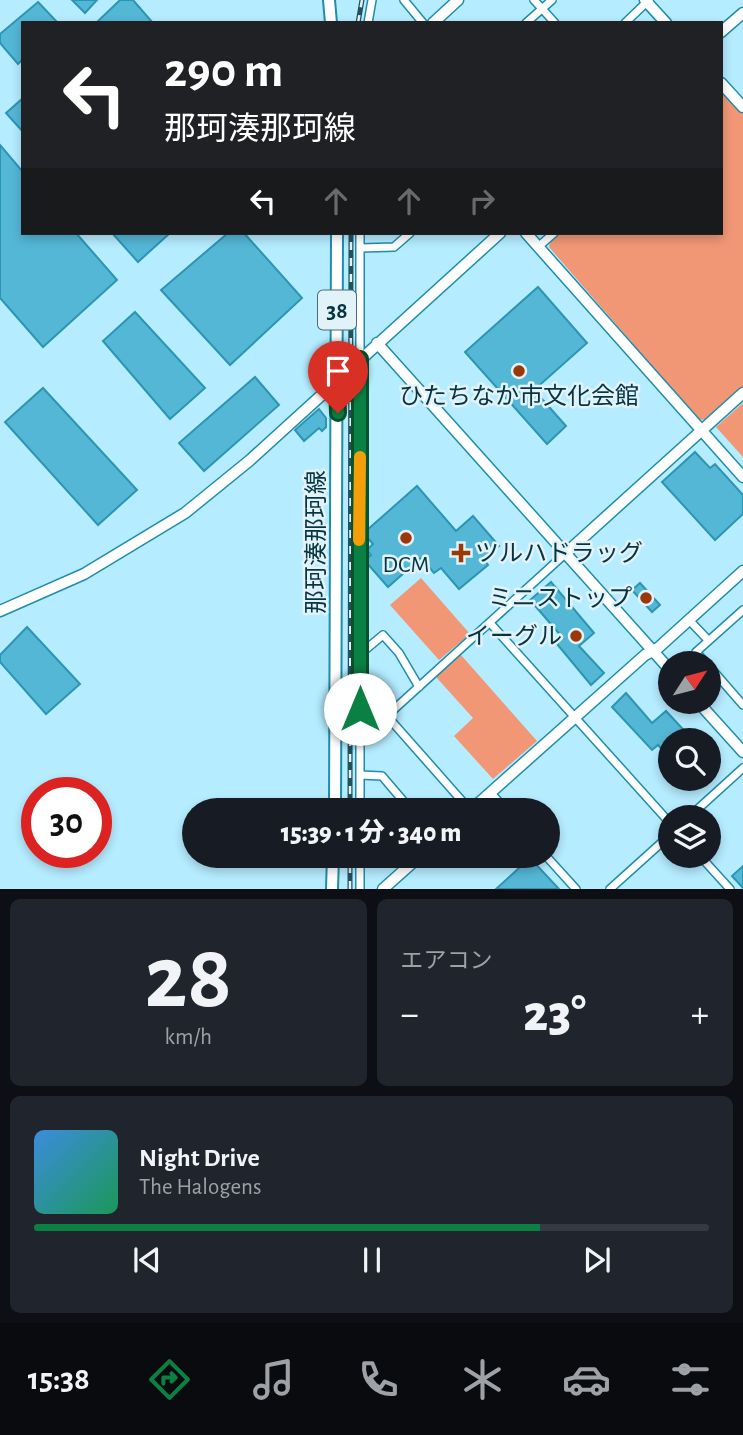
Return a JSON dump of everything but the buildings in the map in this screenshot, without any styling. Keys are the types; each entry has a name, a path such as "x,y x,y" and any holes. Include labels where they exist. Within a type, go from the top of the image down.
{"main road":[{"path":"329,0 331,21"},
{"name":"那珂湊那珂線","path":"335,798 337,235"},
{"path":"332,889 333,868"}],"street":[{"path":"368,21 372,0"},
{"path":"404,0 421,21"},
{"path":"439,21 458,0"},
{"path":"534,0 553,21"},
{"path":"528,21 552,0"},
{"path":"627,21 647,1 664,21"},
{"path":"723,30 743,13"},
{"path":"723,85 743,107"},
{"path":"360,235 360,798"},
{"path":"360,248 394,247 408,235"},
{"path":"0,611 84,574 177,519 249,461 498,235"},
{"path":"528,235 743,477"},
{"path":"538,247 552,235"},
{"path":"377,343 658,657"},
{"path":"360,736 369,732 387,716 743,394"},
{"path":"485,798 743,571"},
{"path":"697,651 743,610"},
{"path":"689,620 708,640"},
{"path":"490,623 658,809"},
{"path":"359,655 383,635 399,653 419,687"},
{"path":"721,681 743,705"},
{"path":"709,714 743,752"},
{"path":"387,716 459,798"},
{"path":"703,805 743,768"},
{"path":"360,775 382,776 400,798"},
{"path":"491,793 495,798"},
{"path":"610,889 658,846"},
{"path":"360,868 360,889"},
{"path":"389,887 408,868"},
{"path":"557,868 576,889"},
{"path":"711,868 730,889"}],"shaded area":[{"path":"723,94 726,95 743,114 743,387 709,419 699,420 549,247 550,242 558,235 723,235"},
{"path":"743,403 743,457 716,427"},
{"path":"421,578 470,634 439,660 390,605"},
{"path":"461,655 537,741 493,779 454,736 473,718 436,677"}],"railway":[{"path":"358,21 362,0"},
{"path":"350,798 351,235"},
{"path":"350,868 350,889"}],"slow traffic":[{"path":"359,540 360,457"}],"place":[{"name":"ひたちなか市文化会館","path":"519,371"},
{"name":"DCM","path":"406,538"},
{"name":"ツルハドラッグ","path":"461,553"},
{"name":"ミニストップ","path":"646,598"},
{"name":"イーグル","path":"576,636"}],"route":[{"path":"338,413 337,380 360,359 360,709"}]}
